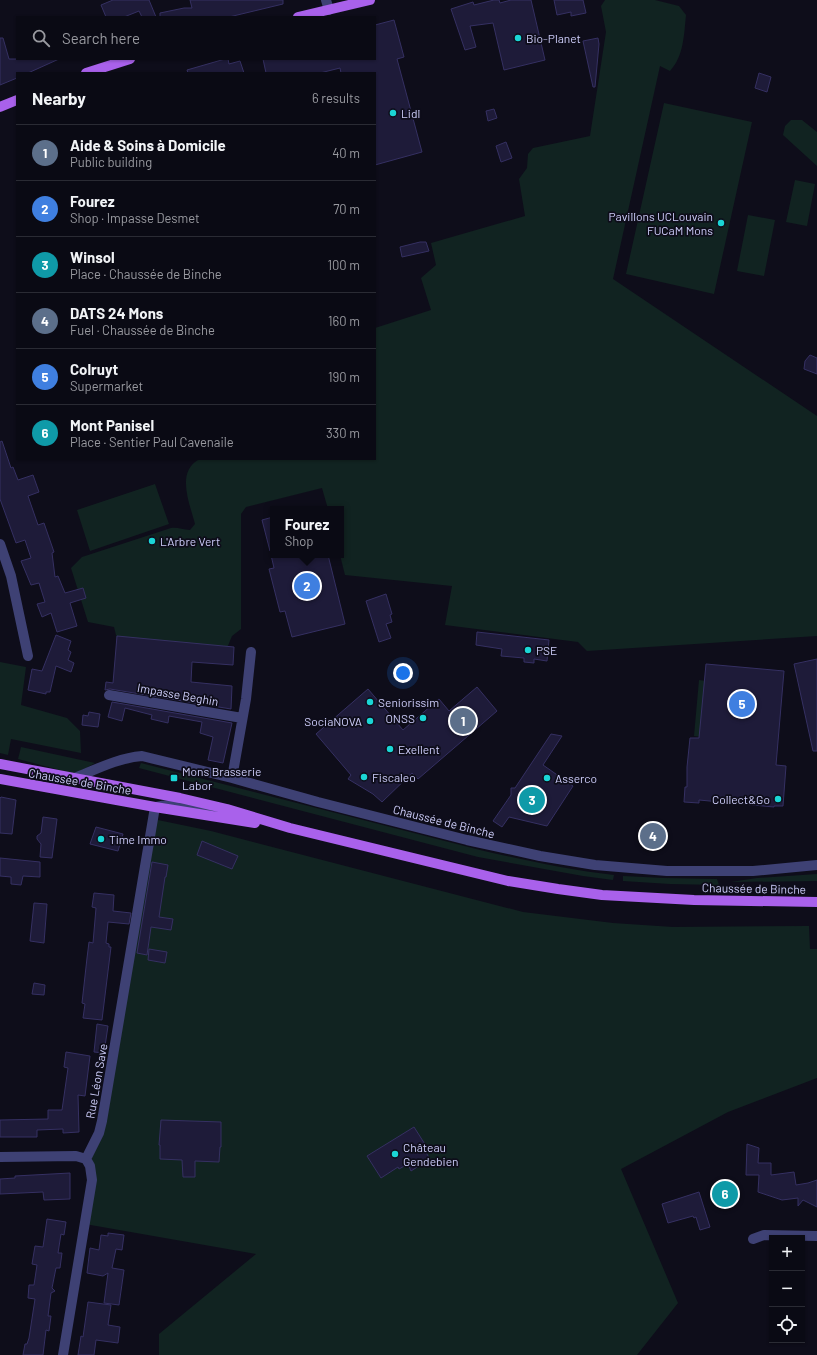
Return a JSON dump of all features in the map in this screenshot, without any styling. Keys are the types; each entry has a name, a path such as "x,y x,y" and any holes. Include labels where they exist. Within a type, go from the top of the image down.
{"main road":[{"path":"300,16 328,5 370,0"},
{"path":"89,72 127,60"},
{"path":"0,107 16,100"},
{"name":"Chaussée de Binche","path":"0,764 142,790 227,809 290,828 508,881 602,895 694,900 817,902"},
{"name":"Chaussée de Binche","path":"0,779 155,807 290,828"}],"street":[{"path":"0,544 11,576 28,656"},
{"path":"232,778 246,699 251,652"},
{"name":"Impasse Beghin","path":"109,695 242,718"},
{"name":"Chaussée de Binche","path":"75,778 130,757 142,756 502,848 595,865 667,871 754,872 817,865"},
{"name":"Chaussée de Binche","path":"155,807 166,804 207,810 227,809"},
{"name":"Rue Léon Save","path":"86,1159 99,1133 102,1121 155,807"},
{"path":"0,1157 76,1156 86,1159 90,1166 92,1180 63,1355"},
{"path":"753,1239 764,1235 817,1236"}],"green space":[{"path":"605,0 655,0 679,6 686,15 681,52 675,65 670,71 660,66 613,279 817,416 817,636 587,651 578,642 445,625 452,586 345,575 341,558 344,558 344,506 327,506 322,488 246,507 241,514 241,629 232,636 227,648 119,647 114,627 88,622 71,568 82,557 171,528 190,530 195,524 188,498 186,480 188,471 192,464 198,460 376,460 376,328 431,310 421,278 436,265 431,243 525,216 519,179 527,168 528,154 533,148 590,136 606,32 601,6"},
{"path":"664,103 752,122 714,294 626,274"},
{"path":"791,120 802,120 817,132 817,166 783,135 785,126"},
{"path":"795,180 815,184 807,226 786,222"},
{"path":"748,215 775,220 764,276 737,271"},
{"path":"155,484 169,524 90,551 77,510"},
{"path":"0,662 26,667 21,705 67,718 80,731 81,753 11,739 8,755 0,753"},
{"path":"699,680 706,681 701,737 694,736"},
{"path":"21,747 95,763 75,774 18,759"},
{"path":"141,763 480,850 563,868 614,875 613,880 478,857 139,768"},
{"path":"153,819 211,831 523,912 613,923 673,927 809,926 810,949 817,949 817,1078 728,1112 621,1169 678,1303 637,1355 159,1355 159,1334 256,1254 85,1224 93,1147"},
{"path":"817,874 817,881 731,882 757,878"},
{"path":"623,876 717,879 719,885 623,881"}],"building":[{"path":"113,0 149,0 156,16 142,16 139,11 126,16 106,16 101,5"},
{"path":"190,0 283,0 283,4 233,16 160,16 160,13 184,8 192,8"},
{"name":"Bio-Planet","path":"499,0 500,3 511,0 531,0 545,60 504,70 493,23 470,26 476,47 465,50 451,9 473,2 474,5"},
{"path":"554,0 583,0 586,13 571,16 571,12 557,15"},
{"name":"Lidl","path":"394,20 404,57 397,59 422,152 376,165 376,72 341,72 340,68 324,72 266,72 263,60 376,60 376,25"},
{"path":"0,38 3,38 9,59 57,60 30,72 16,72 16,78 0,85"},
{"path":"598,38 599,44 595,87 593,87 583,41"},
{"path":"222,60 228,60 229,64 240,61 244,72 188,72 187,70"},
{"path":"759,73 771,77 767,92 755,88"},
{"path":"494,109 497,118 488,121 486,111"},
{"path":"506,142 512,158 501,162 496,146"},
{"path":"426,242 429,251 402,257 400,247"},
{"path":"810,355 817,358 817,374 804,369 805,361"},
{"path":"2,441 11,468 13,467 18,480 33,475 39,492 28,496 38,525 44,523 54,552 52,553 55,577 58,576 65,593 83,588 86,598 70,603 77,626 57,632 51,613 42,617 37,604 45,602 39,583 31,585 21,561 31,558 25,540 16,543 0,499 0,442"},
{"path":"270,518 270,551 262,520"},
{"path":"272,558 329,558 345,624 292,637 285,611 280,612 269,569 274,568"},
{"path":"386,594 392,614 390,615 392,622 386,624 391,638 379,642 366,601"},
{"path":"477,632 549,640 547,661 534,659 534,663 524,662 524,658 501,656 502,649 476,645"},
{"path":"56,635 71,641 68,650 71,652 68,660 74,663 71,672 56,666 50,692 46,692 46,694 28,690 32,669 42,671"},
{"path":"117,636 234,647 233,665 192,662 191,682 232,686 231,709 110,689 105,690 106,682 113,683"},
{"path":"817,659 817,751 813,751 794,664"},
{"path":"706,664 784,671 776,765 786,766 783,806 774,807 699,800 699,803 684,802 685,787 687,787 687,767 690,738 699,738"},
{"path":"477,687 497,711 418,779 412,773 382,802 373,794 348,779 351,775 316,734 368,689 403,730 439,699 449,711"},
{"path":"112,702 232,723 223,763 208,760 213,737 200,733 202,722 169,716 168,723 151,719 152,715 125,708 122,721 108,717"},
{"path":"89,712 100,714 98,727 82,725 83,715 88,716"},
{"path":"551,734 562,736 543,765 573,786 547,826 509,817 502,827 493,821 511,795 511,788 515,788"},
{"path":"1,797 16,800 12,834 0,833"},
{"path":"43,817 57,819 52,858 40,857 41,844 37,839 37,836 41,833"},
{"path":"648,826 663,827 663,841 648,841"},
{"path":"96,827 123,834 118,851 90,844"},
{"path":"202,841 238,856 232,869 197,855"},
{"path":"0,858 40,862 40,877 23,876 21,885 11,884 11,877 0,876"},
{"path":"152,862 168,865 159,917 173,919 171,930 151,927 147,955 137,953"},
{"path":"94,893 114,895 113,911 131,913 129,924 108,922 106,943 109,944 109,947 111,947 102,1020 83,1018 85,1004 82,1003 89,942 93,943 96,908 92,907"},
{"path":"34,903 47,904 44,943 30,941"},
{"path":"149,949 167,952 165,963 148,960"},
{"path":"34,983 45,985 44,995 32,994"},
{"path":"97,1024 108,1026 104,1053 94,1052"},
{"path":"66,1052 90,1056 85,1096 78,1095 79,1132 63,1133 63,1129 37,1130 37,1137 0,1137 0,1120 48,1119 48,1110 62,1110 68,1068 64,1067"},
{"path":"161,1120 221,1122 221,1147 219,1162 195,1161 195,1177 183,1177 182,1160 160,1159 159,1145"},
{"name":"Château Gendebien","path":"414,1127 428,1149 425,1151 430,1159 411,1171 408,1164 399,1169 398,1167 381,1178 367,1156"},
{"path":"747,1144 759,1148 758,1163 771,1163 771,1175 794,1172 796,1185 817,1180 817,1207 803,1200 798,1206 798,1198 782,1200 758,1192 759,1175 746,1175"},
{"path":"70,1173 70,1199 44,1200 43,1192 0,1194 0,1179 15,1178 15,1176"},
{"path":"699,1192 710,1227 700,1230 696,1217 694,1218 693,1216 668,1223 662,1204"},
{"path":"47,1219 66,1222 64,1235 61,1234 58,1253 62,1253 60,1268 56,1268 52,1288 55,1291 51,1293 48,1316 51,1316 49,1331 46,1330 43,1355 23,1355 25,1344 27,1344 29,1338 35,1299 28,1298 29,1285 34,1285 37,1265 32,1264 35,1246 43,1247"},
{"path":"108,1233 124,1235 122,1250 116,1249 112,1268 124,1270 119,1305 104,1303 108,1273 103,1276 87,1273 90,1248 99,1250 101,1235 108,1236"},
{"path":"88,1302 111,1305 108,1325 120,1327 118,1343 96,1340 94,1355 78,1355 81,1336 83,1337"}],"place":[{"name":"Bio-Planet","path":"518,38"},
{"name":"Lidl","path":"393,113"},
{"name":"Pavillons UCLouvain FUCaM Mons","path":"721,223"},
{"name":"L'Arbre Vert","path":"152,541"},
{"name":"Fourez","path":"307,586"},
{"name":"PSE","path":"528,650"},
{"name":"Seniorissim","path":"370,702"},
{"name":"Colruyt","path":"742,704"},
{"name":"ONSS","path":"423,718"},
{"name":"SociaNOVA","path":"370,721"},
{"name":"Aide & Soins à Domicile","path":"463,721"},
{"name":"Exellent","path":"390,749"},
{"name":"Fiscaleo","path":"364,777"},
{"name":"Mons Brasserie Labor","path":"174,778"},
{"name":"Asserco","path":"547,778"},
{"name":"Collect&Go","path":"778,799"},
{"name":"Winsol","path":"532,800"},
{"name":"DATS 24 Mons","path":"653,836"},
{"name":"Time Immo","path":"101,839"},
{"name":"Château Gendebien","path":"395,1154"},
{"name":"Mont Panisel","path":"725,1194"}]}
